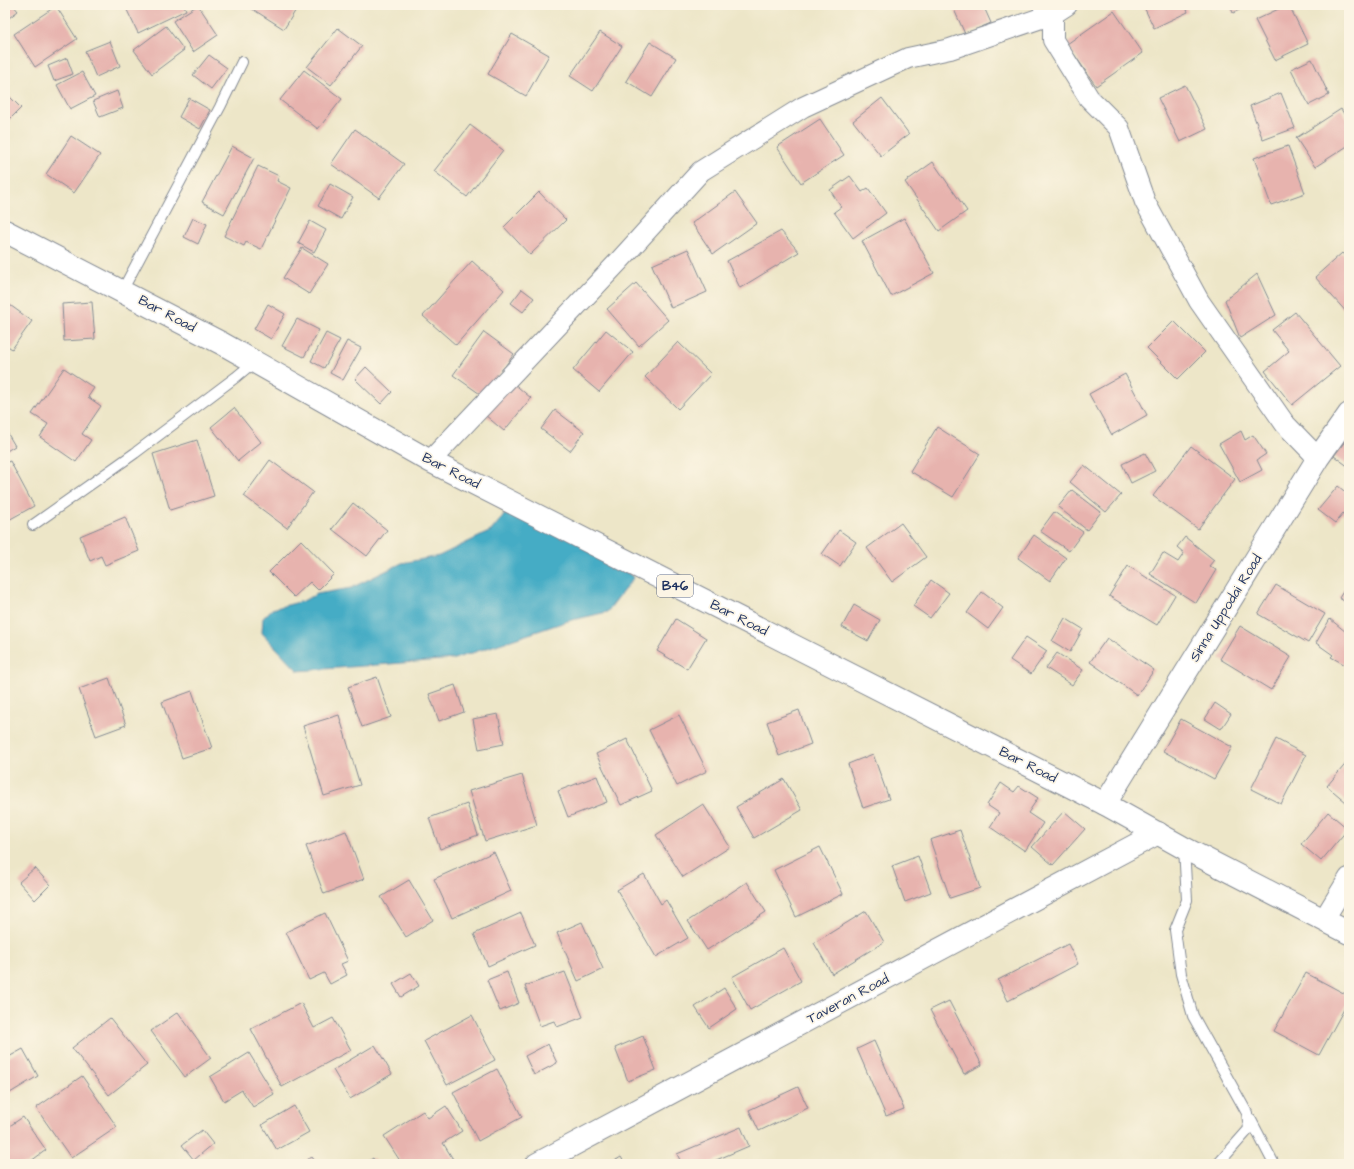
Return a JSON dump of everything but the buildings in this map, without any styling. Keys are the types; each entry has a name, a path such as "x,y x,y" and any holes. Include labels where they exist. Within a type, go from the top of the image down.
{"main road":[{"name":"Bar Road","path":"5,231 223,344 430,460 1105,804 1184,848 1349,933"},
{"name":"Sinna Uppodai Road","path":"1105,804 1318,458 1349,414"},
{"name":"Taveran Road","path":"537,1164 1158,833"}],"street":[{"path":"430,460 620,260 701,171 803,107 908,58 950,49 1054,8 1053,40 1089,98 1119,128 1145,202 1199,301 1285,424 1318,458"},
{"path":"1324,919 1349,878"}],"lane":[{"path":"122,291 220,107 242,62"},
{"path":"33,525 135,453 254,362"},
{"path":"1184,848 1187,900 1175,930 1180,974 1193,1016 1274,1164"},
{"path":"1218,1164 1250,1130 1247,1113"}],"water":[{"path":"510,508 557,527 634,577 607,612 568,621 454,659 298,671 262,633 263,618 272,609 303,601 317,594 351,588 402,563 439,556 491,531"}]}
